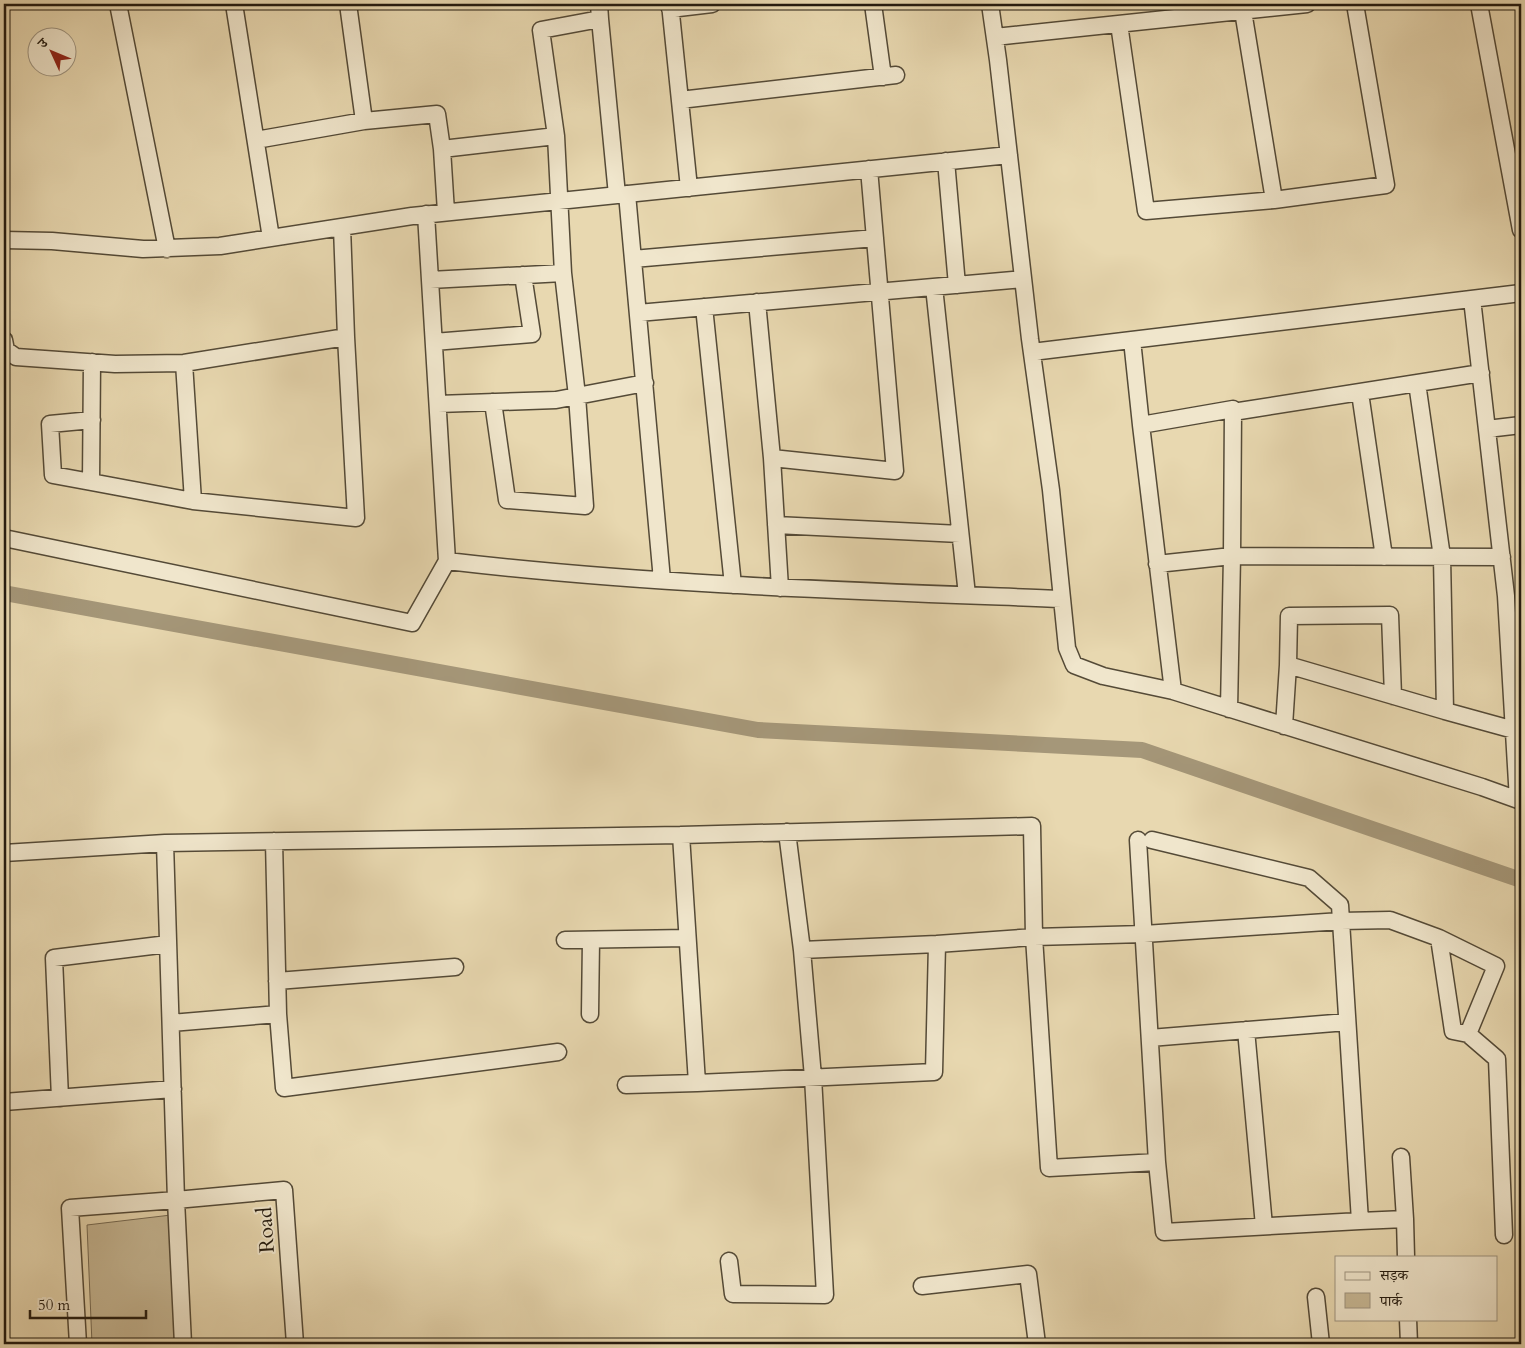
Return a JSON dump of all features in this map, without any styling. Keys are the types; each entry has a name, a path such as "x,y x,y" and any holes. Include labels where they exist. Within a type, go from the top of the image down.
{"street":[{"path":"118,4 167,248"},
{"path":"234,4 271,238"},
{"path":"348,4 364,121"},
{"path":"689,188 670,6 712,4"},
{"path":"680,100 889,76 873,4"},
{"path":"990,4 1032,352 1051,490 1067,648 1074,665 1104,676 1173,691 1520,800 1516,721 1514,596 1502,557 1472,299"},
{"path":"995,37 1307,4"},
{"path":"1119,24 1146,211 1274,200 1386,185 1355,4"},
{"path":"1479,4 1521,230"},
{"path":"493,402 507,500 584,506 577,396 563,273 556,136 541,30 600,11 622,195 633,259 662,580"},
{"path":"1243,11 1274,200"},
{"path":"256,140 364,121 437,114 442,149 446,212"},
{"path":"442,149 556,136"},
{"path":"4,240 143,250 220,246 426,214 1009,155"},
{"path":"946,162 957,284"},
{"path":"772,458 895,471 869,169"},
{"path":"4,538 412,623 447,560 426,214"},
{"path":"92,420 50,424 53,475 193,501 356,518 342,227"},
{"path":"633,259 875,238"},
{"path":"430,280 563,273"},
{"path":"434,342 532,334 523,275"},
{"path":"638,313 1024,279"},
{"path":"934,286 966,595"},
{"path":"1032,352 1521,293"},
{"path":"758,302 772,458 780,588"},
{"path":"704,307 732,585"},
{"path":"4,340 6,350 16,357 115,364 184,363 346,337"},
{"path":"1132,340 1173,691"},
{"path":"92,362 92,482"},
{"path":"184,363 193,501"},
{"path":"1141,425 1233,409 1233,412 1481,373"},
{"path":"1417,383 1442,557 1445,711"},
{"path":"438,404 556,400 644,384"},
{"path":"1360,392 1384,557"},
{"path":"1229,709 1233,412"},
{"path":"1487,429 1521,425"},
{"path":"776,525 960,534"},
{"path":"1157,564 1232,556 1502,557"},
{"path":"447,560 526,570 732,585 1062,599"},
{"path":"1284,726 1289,616 1390,615 1393,696"},
{"path":"1288,665 1445,711 1516,721"},
{"path":"4,853 165,843 681,835 1032,826 1034,937 1049,1168 1157,1162"},
{"path":"729,1261 733,1294 825,1294 813,1078 802,950 787,832"},
{"path":"681,835 696,1083"},
{"path":"1360,1221 1340,905 1309,878 1145,840 1144,934 1157,1162 1164,1232 1405,1219"},
{"path":"274,841 278,1014 284,1088 558,1052"},
{"path":"165,843 176,1200 183,1344"},
{"path":"802,950 1390,920 1439,938 1496,966 1468,1034"},
{"path":"565,940 688,938"},
{"path":"1439,938 1453,1031 1468,1034 1497,1058 1504,1235"},
{"path":"590,1014 591,940"},
{"path":"60,1098 54,958 168,944"},
{"path":"626,1085 934,1072 937,944"},
{"path":"277,981 455,967"},
{"path":"170,1023 278,1014"},
{"path":"1150,1038 1347,1022"},
{"path":"1246,1030 1264,1226"},
{"path":"4,1102 173,1088"},
{"path":"1401,1157 1406,1256"},
{"name":"Road","path":"78,1344 70,1208 284,1190 295,1344"},
{"path":"922,1286 1028,1274 1037,1344"},
{"path":"1316,1297 1321,1344"},
{"path":"1408,1320 1409,1344"}],"green space":[{"path":"171,1215 175,1344 92,1344 87,1225"}],"waterway":[{"path":"4,593 758,730 1142,750 1521,880"}]}
